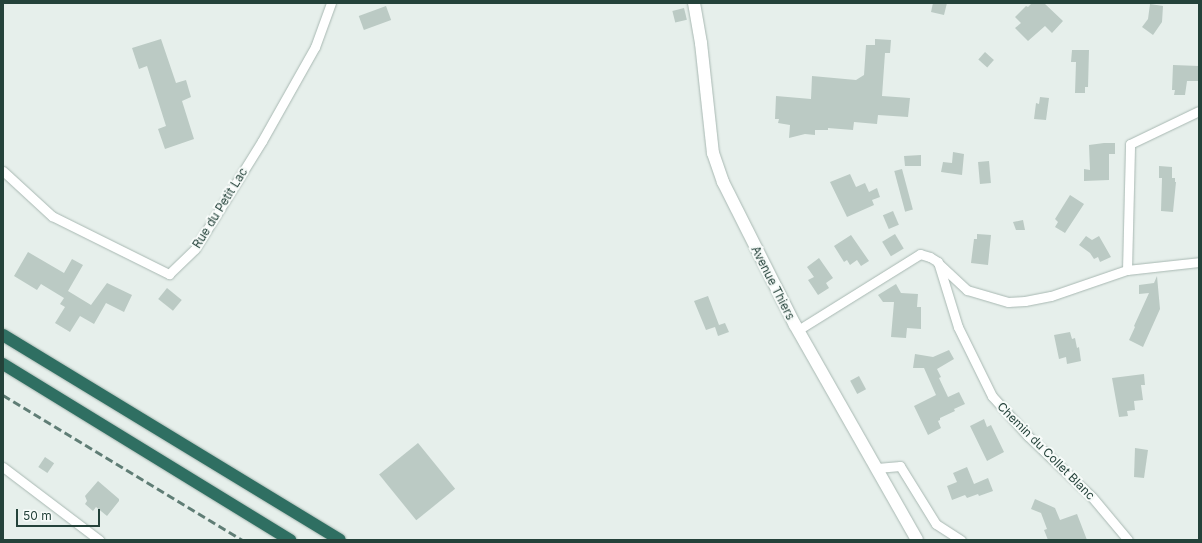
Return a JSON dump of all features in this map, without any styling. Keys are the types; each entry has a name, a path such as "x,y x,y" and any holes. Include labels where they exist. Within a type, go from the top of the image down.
{"highway":[{"path":"3,335 340,540"},
{"path":"3,364 290,540"}],"main road":[{"name":"Avenue Thiers","path":"694,3 701,43 713,153 722,182 798,330 917,540"}],"street":[{"name":"Rue du Petit Lac","path":"3,171 52,216 169,274 195,249 262,141 315,47 331,3"},
{"path":"1127,270 1130,144 1199,111"},
{"path":"798,330 920,254 930,257 938,262 967,290 1008,302 1025,301 1052,296 1127,270 1199,262"},
{"name":"Chemin du Collet Blanc","path":"938,262 958,327 992,396 1028,436 1092,497 1128,540"},
{"path":"877,468 900,466 936,524 961,540"},
{"path":"3,467 74,519 99,540"}],"building":[{"path":"933,3 947,3 944,15 931,12"},
{"path":"1032,3 1044,3 1063,21 1052,33 1045,26 1028,41 1015,28 1021,23 1015,17 1026,6 1028,7"},
{"path":"1150,4 1163,6 1162,22 1153,35 1142,27 1148,19"},
{"path":"386,6 391,20 364,30 359,16"},
{"path":"684,8 687,20 675,23 672,11"},
{"path":"161,39 176,83 186,80 191,97 182,101 194,139 165,149 158,129 166,126 147,66 139,69 132,48"},
{"path":"875,39 891,40 890,53 885,53 882,96 910,98 908,117 878,115 877,124 854,122 853,130 828,128 828,130 815,130 815,135 805,134 789,138 790,125 778,123 779,119 775,119 776,96 811,99 812,76 856,80 864,75 866,45 875,45"},
{"path":"1072,50 1089,50 1088,87 1085,87 1085,93 1075,93 1076,62 1071,62"},
{"path":"985,52 994,60 987,67 978,59"},
{"path":"1173,65 1199,66 1199,81 1187,81 1185,95 1174,95 1175,90 1172,90"},
{"path":"1040,97 1049,98 1046,120 1034,119 1036,103 1039,104"},
{"path":"1115,143 1115,154 1109,154 1109,180 1084,181 1084,169 1090,170 1089,145"},
{"path":"953,152 964,154 962,175 941,172 943,162 952,163"},
{"path":"921,155 921,166 905,166 904,156"},
{"path":"989,161 991,183 980,184 978,162"},
{"path":"1159,166 1172,167 1172,178 1175,178 1176,182 1173,212 1161,211 1162,178 1159,178"},
{"path":"902,169 913,210 905,212 894,171"},
{"path":"850,174 856,187 865,183 869,192 877,188 880,197 872,200 874,205 847,217 830,182"},
{"path":"1070,195 1084,204 1065,233 1055,227 1058,222 1055,219"},
{"path":"893,211 899,225 889,229 883,215"},
{"path":"1023,220 1025,230 1016,230 1013,222"},
{"path":"895,234 904,249 891,256 882,242"},
{"path":"977,234 991,235 988,265 971,263 974,239 977,239"},
{"path":"851,235 869,261 861,266 857,260 850,265 847,260 844,262 834,246"},
{"path":"1086,236 1092,240 1099,236 1111,257 1100,262 1098,257 1094,259 1090,253 1079,245"},
{"path":"28,252 64,273 72,259 83,265 68,291 91,305 107,283 132,295 124,312 106,303 94,324 80,316 70,332 55,323 65,307 60,304 64,298 41,284 37,290 14,276"},
{"path":"819,258 833,278 826,283 829,288 818,295 808,280 814,277 807,267"},
{"path":"1157,276 1160,309 1143,347 1129,340 1149,293 1139,294 1139,285 1154,283"},
{"path":"896,284 901,293 918,294 917,307 921,307 921,329 907,328 906,338 891,337 894,302 883,302 878,295"},
{"path":"167,288 182,300 173,311 158,299"},
{"path":"708,296 719,325 725,323 729,332 718,336 715,327 706,330 694,301"},
{"path":"1070,332 1072,339 1075,338 1077,348 1079,347 1081,361 1067,364 1066,357 1059,359 1054,335"},
{"path":"949,350 954,359 937,369 941,377 939,378 948,397 959,392 965,404 954,409 955,411 940,418 938,421 941,428 928,435 914,406 936,395 924,368 913,368 915,354 933,357"},
{"path":"1144,374 1145,385 1141,385 1143,400 1134,401 1135,410 1127,411 1128,416 1119,417 1112,378"},
{"path":"859,376 866,389 857,394 850,381"},
{"path":"984,419 987,427 991,425 1004,452 987,461 970,426"},
{"path":"418,443 455,489 416,520 379,474"},
{"path":"1135,448 1148,450 1144,478 1134,477"},
{"path":"45,457 54,463 47,473 38,467"},
{"path":"967,467 974,484 988,478 993,491 967,498 965,495 952,500 947,486 957,482 953,473"},
{"path":"98,481 119,499 107,516 96,507 93,511 85,504 87,501 85,496"},
{"path":"1035,499 1055,508 1060,520 1077,514 1087,540 1048,540 1044,530 1047,529 1041,513 1031,509"}],"railway":[{"path":"3,395 242,540"}]}
